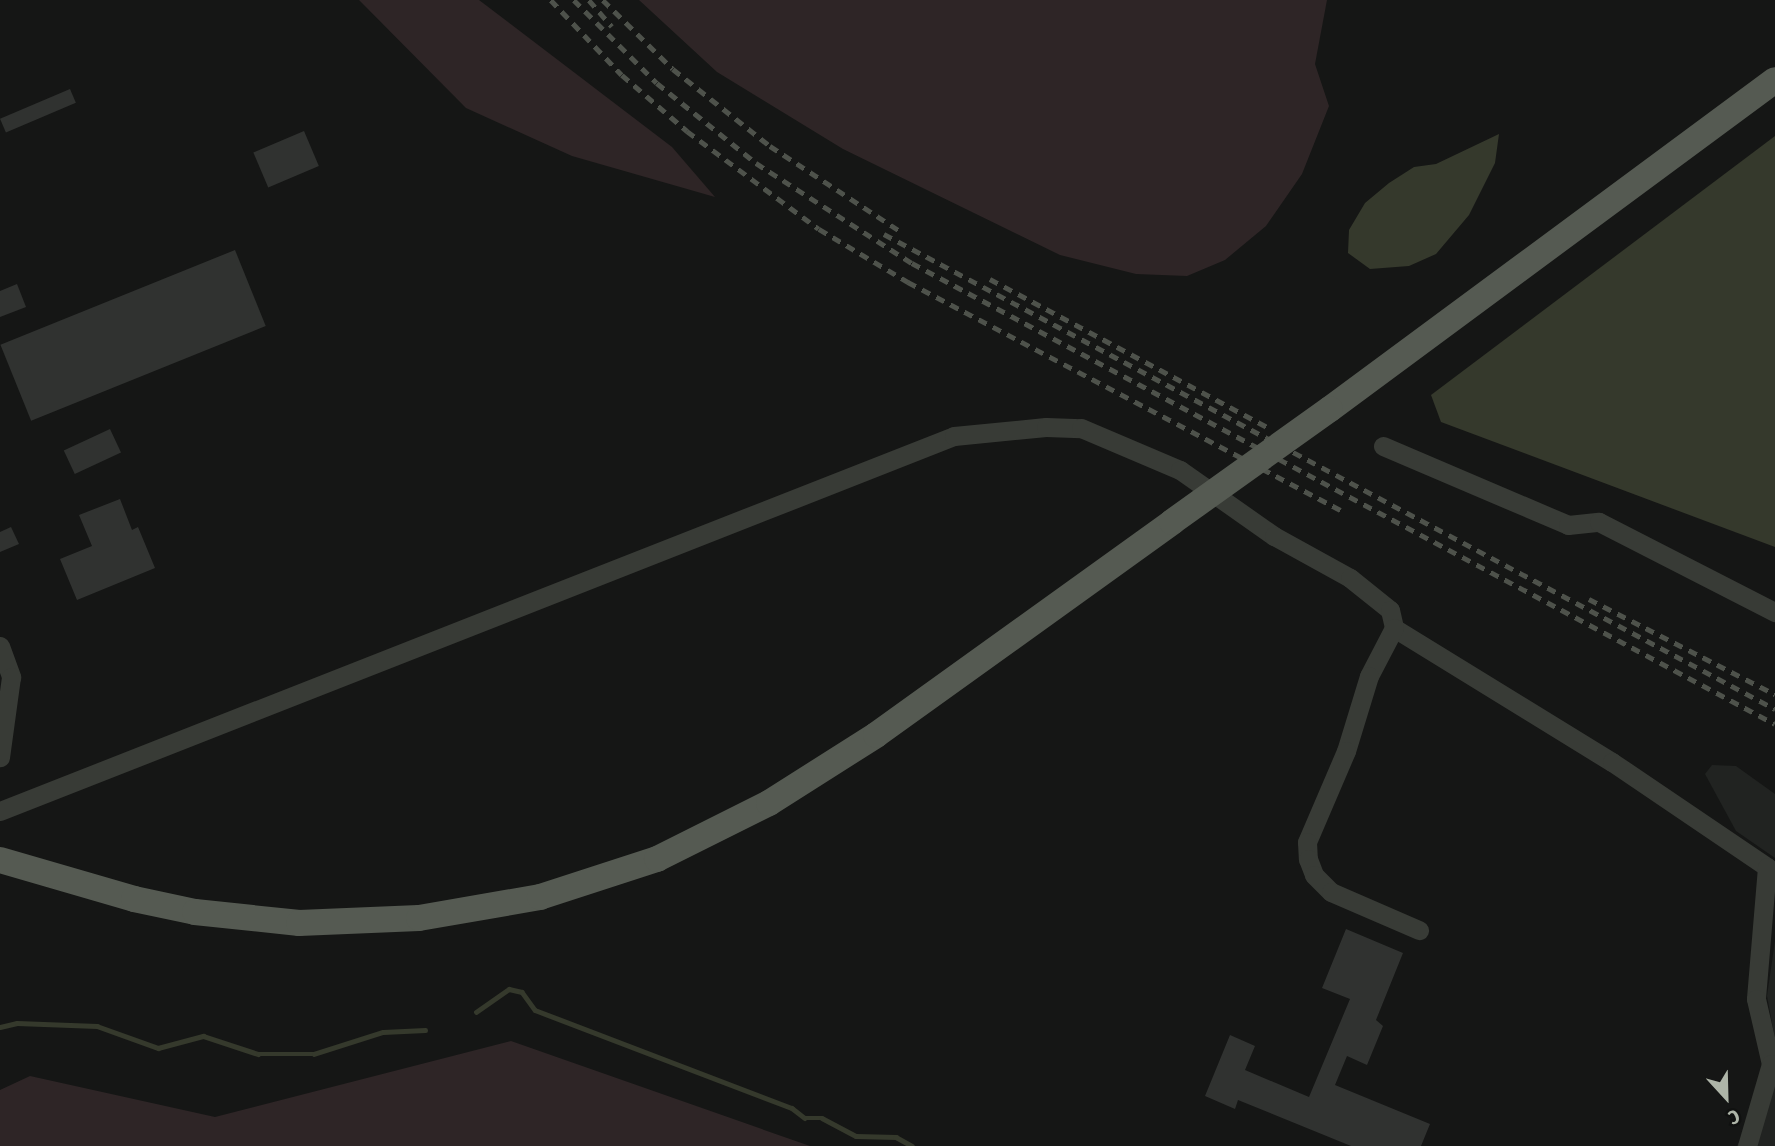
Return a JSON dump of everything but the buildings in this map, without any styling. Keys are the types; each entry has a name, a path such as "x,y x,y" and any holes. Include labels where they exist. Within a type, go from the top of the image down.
{"main road":[{"path":"0,860 134,900 195,912 299,923 419,918 540,897 657,859 769,803 877,735 1330,410 1775,80"}],"street":[{"path":"0,811 954,436 1046,427 1081,428 1180,470 1274,536 1350,578 1390,610 1394,628 1369,676 1346,751 1307,842 1308,859 1314,875 1331,892 1419,930"},
{"path":"1382,446 1568,525 1599,522 1775,612"},
{"path":"1394,628 1612,762 1767,867 1756,999 1771,1065 1747,1146"},
{"path":"0,646 12,677 0,757"}],"shaded area":[{"path":"359,0 479,0 672,147 715,197 572,156 466,108"},
{"path":"639,0 1327,0 1315,64 1329,106 1302,174 1266,226 1225,260 1187,276 1136,274 1060,255 843,149 717,72"},
{"path":"1499,134 1495,163 1469,215 1436,254 1409,266 1370,269 1348,253 1349,230 1365,203 1389,183 1414,167 1436,164"},
{"path":"1775,136 1775,547 1441,422 1431,395"},
{"path":"1712,765 1736,766 1775,794 1775,858 1736,831 1705,774"},
{"path":"1775,941 1775,1039 1767,996"},
{"path":"511,1041 810,1146 0,1146 0,1090 30,1076 215,1117"},
{"path":"1775,1071 1775,1146 1737,1146"}],"waterway":[{"path":"476,1012 509,989 522,992 535,1010 792,1108 805,1118 822,1118 856,1136 896,1137 912,1146"},
{"path":"0,1027 17,1023 97,1026 158,1048 203,1036 258,1054 314,1054 383,1032 425,1030"}],"railway":[{"path":"551,0 622,75 687,131 819,229 908,282 1341,510"},
{"path":"574,0 657,83 756,163 912,263 1775,724"},
{"path":"589,0 612,26"},
{"path":"603,0 673,69 770,146 903,233"},
{"path":"884,234 1775,709"},
{"path":"990,279 1271,429"},
{"path":"1589,599 1775,694"}]}
